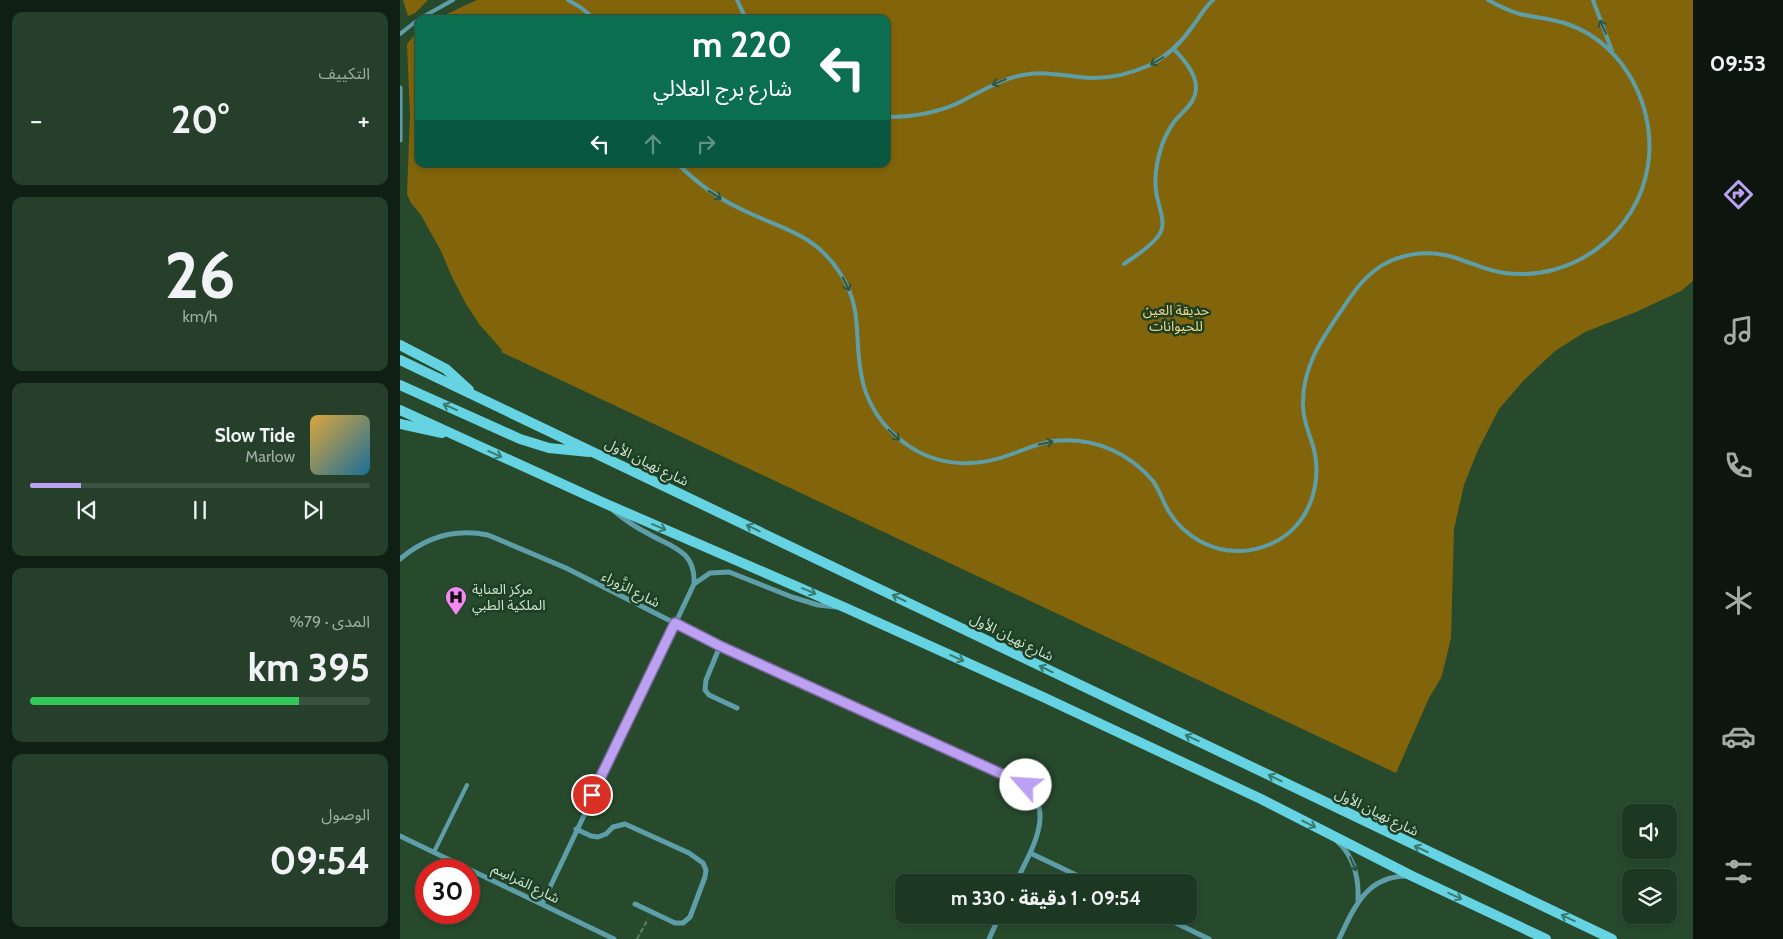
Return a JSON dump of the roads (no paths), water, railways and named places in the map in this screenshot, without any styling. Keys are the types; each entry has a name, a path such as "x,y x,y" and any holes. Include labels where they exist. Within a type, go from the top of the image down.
{"main road":[{"path":"400,345 446,369 473,394"},
{"name":"شارع نهيان الأول","path":"400,360 1612,939"},
{"path":"400,385 520,439 549,448 595,452"},
{"path":"400,410 604,503 846,608 1052,701 1260,799 1412,876 1546,939"},
{"path":"400,424 430,432 450,434"}],"street":[{"path":"400,88 400,140"},
{"path":"542,904 694,584 691,564 683,553 636,527 604,503"},
{"name":"شارع الزَّوراء","path":"400,559 422,543 448,534 475,532 488,535 566,568 720,646 1026,785 1039,802 1041,813 1037,835 1020,874"},
{"path":"694,584 710,574 723,571 805,602 846,608"},
{"path":"720,646 706,680 705,690 709,695 737,708"},
{"path":"576,829 598,837 606,834 613,827 625,824 689,854 703,863 706,870 705,878 687,920 679,924 675,923 635,904"},
{"path":"1330,834 1350,857 1356,870 1358,901"},
{"name":"شارع المَراسِم","path":"400,836 614,939"},
{"path":"1030,853 1074,874"},
{"path":"1340,939 1358,901 1365,893 1382,881 1412,876"},
{"path":"989,939 996,924"},
{"path":"1178,924 1209,939"}],"lane":[{"path":"426,15 453,0"},
{"path":"568,0 590,15"},
{"path":"737,0 744,15"},
{"path":"890,117 933,112 963,101 1000,81 1025,74 1052,73 1094,78 1124,75 1151,64 1174,49 1213,0"},
{"path":"681,167 692,178 720,199 759,218 794,231 814,244 831,260 845,281 855,306 860,373 867,397 883,423 907,445 930,457 969,464 996,460 1040,444 1054,441 1075,441 1095,444 1121,454 1143,471 1160,492 1177,523 1194,538 1215,548 1248,551 1269,545 1287,534 1302,519 1307,510 1314,489 1316,467 1313,447 1305,428 1303,416 1305,382 1317,348 1363,280 1392,260 1428,253 1452,257 1503,273 1530,274 1556,270 1578,261 1597,250 1609,240 1628,217 1635,205 1645,180 1650,154 1649,129 1639,93 1627,72 1613,54 1580,29 1520,14 1488,0"},
{"path":"1593,0 1613,54"},
{"path":"400,34 415,22"},
{"path":"1124,264 1160,233 1162,219 1155,181 1159,153 1169,130 1193,102 1195,96 1196,81 1193,74 1174,49"},
{"path":"434,852 467,785"}],"place":[{"name":"مركز العناية الملكية الطبي","path":"456,616"}],"park label":[{"name":"حديقة العين للحيوانات","path":"1176,318"}]}
